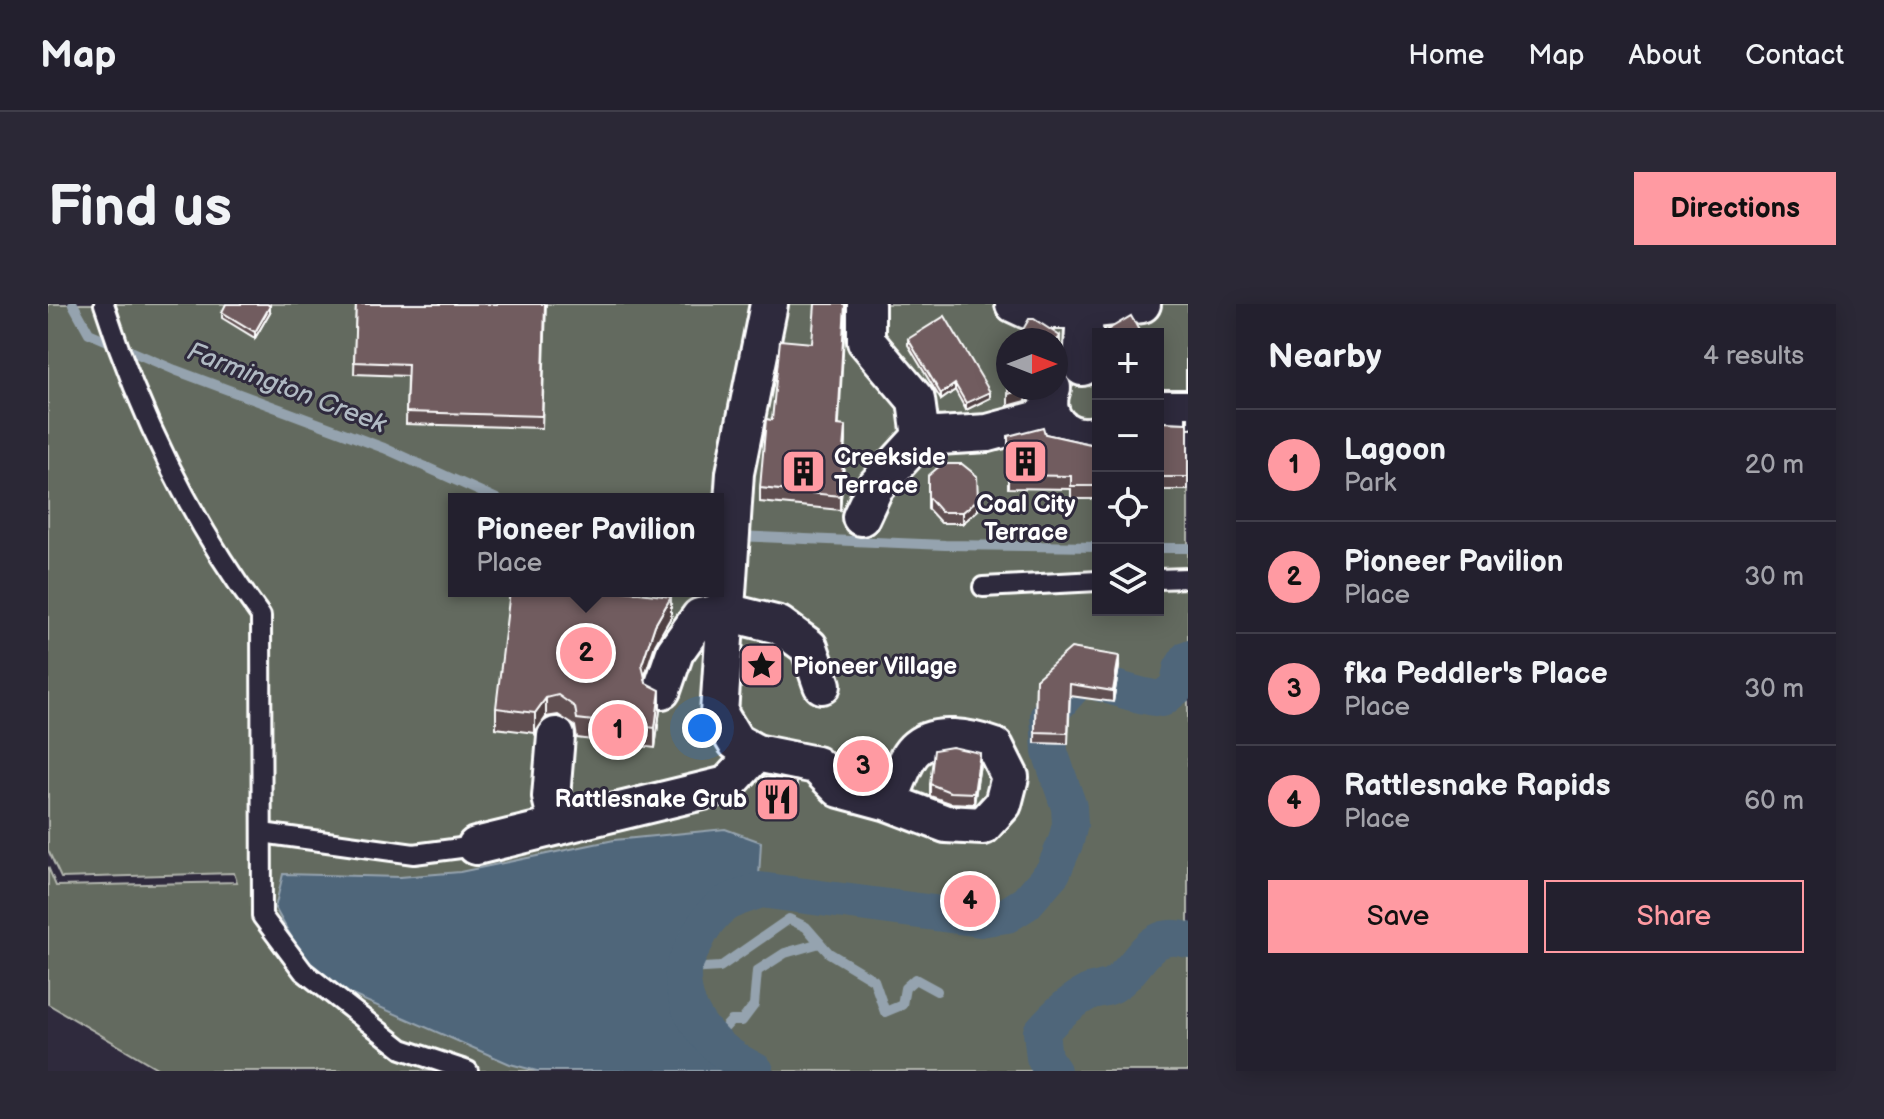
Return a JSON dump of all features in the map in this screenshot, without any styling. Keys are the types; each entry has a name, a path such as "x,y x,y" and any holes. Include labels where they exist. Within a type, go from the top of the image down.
{"street":[{"path":"769,304 735,473 719,714 736,742 756,753 816,765 840,789 888,802"},
{"path":"866,304 866,341 916,400 921,437"},
{"path":"1014,304 1027,310 1085,310 1142,304"},
{"path":"1079,373 1085,310"},
{"path":"861,517 875,487 921,437 988,433 1051,402 1065,433 1092,436"},
{"path":"1164,409 1188,409"},
{"path":"662,690 675,652 700,617 726,612 779,625 795,635 809,647 822,685"},
{"path":"556,736 551,797 558,826"},
{"path":"476,846 727,785 756,753"}],"lane":[{"path":"106,313 127,372 176,477 233,578 261,616 262,916 303,971 402,1049 468,1071"},
{"path":"1164,579 1188,578"},
{"path":"983,587 1092,581"},
{"path":"262,833 414,854 476,846"}],"green space":[{"path":"48,304 1188,304 1188,1071 162,1071 48,1004 48,867 56,886 237,882 234,873 61,878 48,850"}],"water":[{"path":"725,829 761,842 759,877 728,886 699,907 683,930 674,955 673,980 678,1006 690,1030 708,1052 731,1071 537,1071 510,1064 343,991 302,956 275,908 283,874 400,877 460,872 614,840"}],"building":[{"path":"226,304 270,306 255,332 222,312"},
{"path":"356,304 545,304 542,416 406,412 408,364 354,362"},
{"path":"815,304 845,304 838,425 846,426 840,496 760,488 766,419 772,420 780,340 812,343"},
{"path":"945,316 990,392 966,403 955,384 941,394 908,339"},
{"path":"1131,316 1138,328 1111,328"},
{"path":"1029,319 1034,319 1048,328 1024,328"},
{"path":"1188,349 1188,376 1186,375"},
{"path":"1188,417 1188,477 1164,477 1164,422 1186,423"},
{"path":"1043,427 1045,434 1092,443 1092,486 1071,486 1071,476 1008,475 1008,436"},
{"path":"942,464 962,464 977,476 978,499 963,512 941,512 928,497 928,476"},
{"path":"509,597 671,597 655,625 642,664 646,683 660,690 655,728 577,719 575,707 558,695 546,698 535,713 496,708"},
{"path":"1071,648 1119,656 1113,691 1070,684 1068,733 1035,732 1036,679"},
{"path":"847,742 883,748 876,771 851,764 845,758"},
{"path":"952,747 980,753 974,793 950,792 930,784 934,750"},
{"name":"Rattlesnake Grub","path":"763,777 797,781 794,808 760,805"}],"waterway":[{"name":"Farmington Creek","path":"73,304 89,333 175,370 384,448 484,493"},
{"name":"Farmington Creek","path":"736,536 945,545 1092,547"},
{"name":"Farmington Creek","path":"1164,548 1188,548"},
{"path":"756,1071 728,1055 716,1044 704,1032 688,1004 683,971 704,926 715,912 729,902 760,890 980,919 1007,915 1026,903 1053,872 1070,824 1069,807 1050,752 1048,715 1080,679 1162,699 1177,687 1181,669 1188,658"},
{"path":"671,970 720,967 789,919 806,927 820,943"},
{"path":"1053,1071 1044,1058 1041,1032 1057,1015 1089,992 1113,985 1153,944 1162,939 1188,940"},
{"path":"721,1032 731,1021 742,1021 754,1005 757,971 785,953 820,943 829,953 874,980 885,1012 902,1005 905,988 915,979 937,991"}],"place":[{"name":"Coal City Terrace","path":"1026,462"},
{"name":"Creekside Terrace","path":"803,471"},
{"name":"Pioneer Pavilion","path":"586,653"},
{"name":"Pioneer Village","path":"762,666"},
{"name":"Lagoon","path":"618,730"},
{"name":"fka Peddler's Place","path":"863,766"},
{"name":"Rattlesnake Grub","path":"778,799"},
{"name":"Rattlesnake Rapids","path":"970,901"}]}
